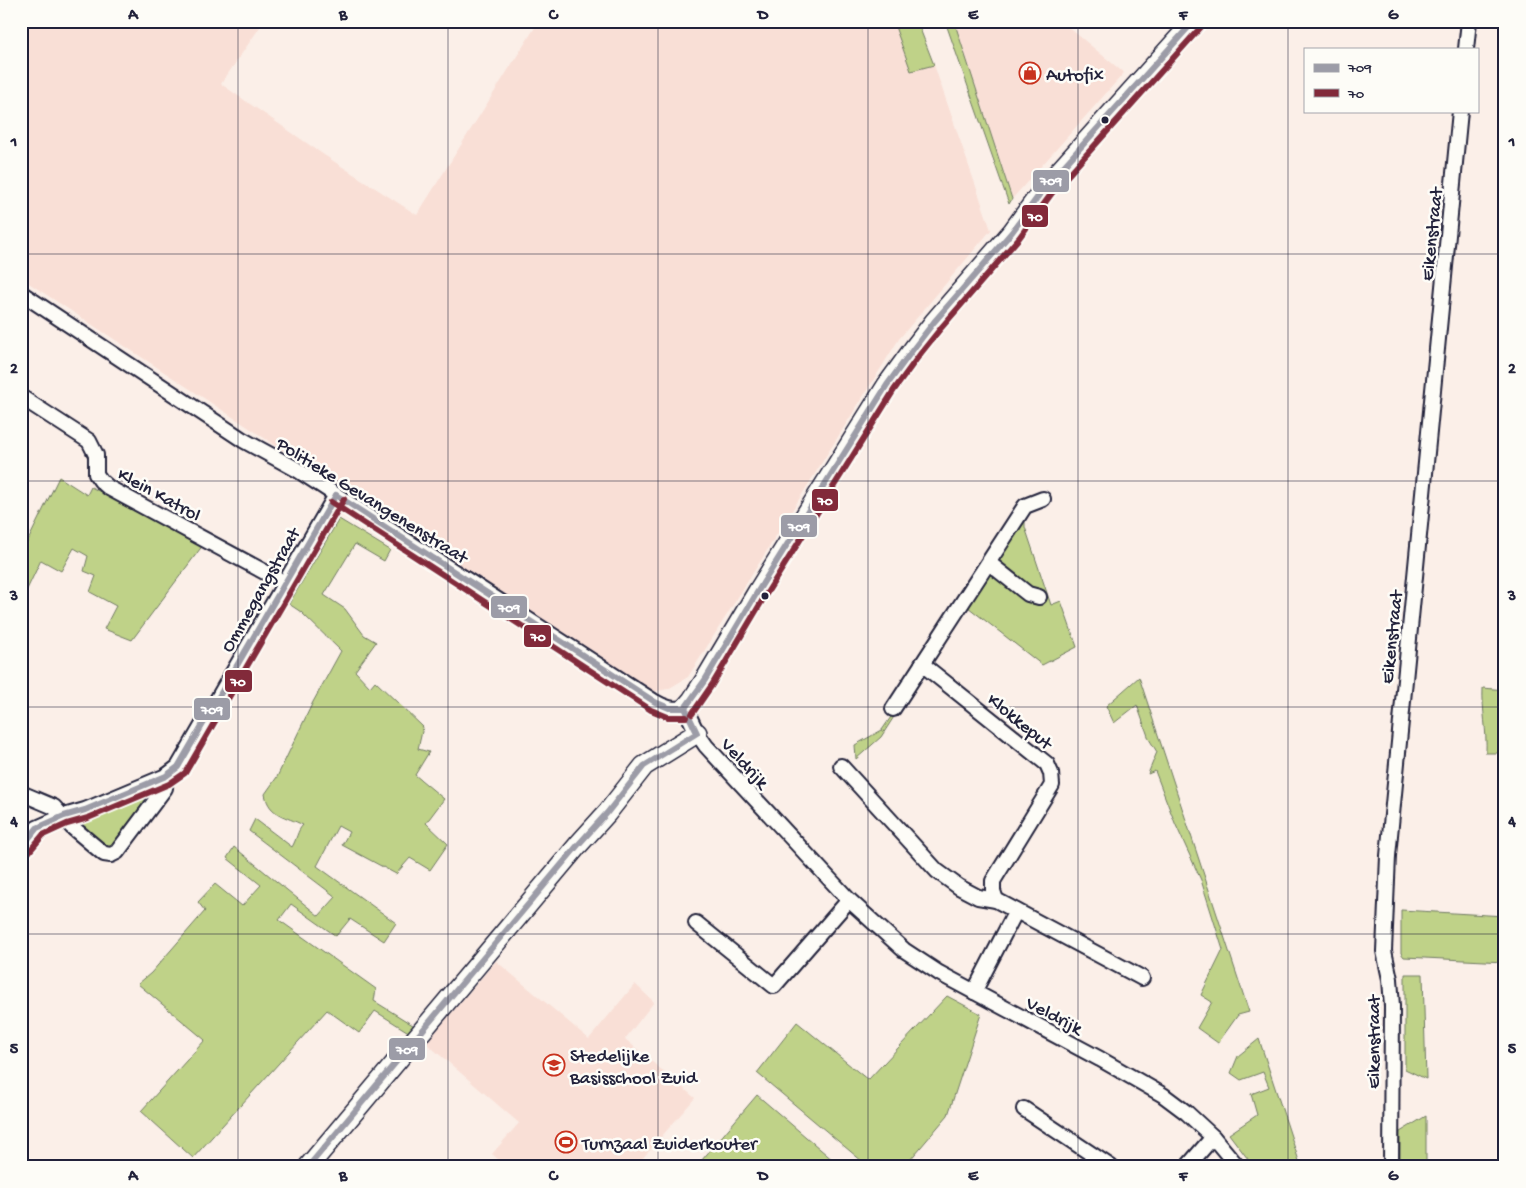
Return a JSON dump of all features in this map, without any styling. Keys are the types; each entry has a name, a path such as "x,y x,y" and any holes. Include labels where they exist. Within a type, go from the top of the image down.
{"street":[{"path":"685,708 705,680 758,591 887,385 934,322 1009,236 1045,187 1194,21"},
{"path":"1466,48 1469,21"},
{"name":"Eikenstraat","path":"1391,1167 1392,1006 1390,979 1384,951 1388,856 1460,112"},
{"name":"Politieke Gevangenenstraat","path":"21,293 243,440 296,469 663,707 685,708"},
{"name":"Klein Katrol","path":"21,397 89,441 96,454 96,474 109,488 285,583"},
{"name":"Ommegangstraat","path":"21,848 37,828 166,776 178,767 336,495"},
{"path":"893,709 1025,506 1043,499"},
{"path":"989,563 1028,594 1039,597"},
{"name":"Klokkeput","path":"922,664 1047,764 1051,773 1052,785 993,881 993,891 996,900"},
{"name":"Veldrijk","path":"685,708 697,733 706,746 763,809 849,900 904,950 974,992 1141,1081 1187,1113 1213,1137 1238,1167"},
{"path":"308,1167 578,845 613,807 644,766 697,733"},
{"path":"841,766 937,871 959,887 978,897 996,900 1142,978"},
{"name":"Ommegangstraat","path":"64,816 72,827 104,854 111,855 117,852 164,788 166,776"},
{"path":"21,793 54,807 64,816"},
{"path":"696,923 774,986 849,900"},
{"path":"974,992 1016,911"},
{"path":"1024,1110 1111,1167"},
{"path":"1187,1167 1213,1137"}],"shaded area":[{"path":"21,21 264,21 221,84 324,155 417,215 539,21 893,21 911,71 934,65 991,230 899,339 688,677 668,689 651,692 21,278"},
{"path":"954,21 1061,21 1124,73 1012,199"},
{"name":"Stedelijke Basisschool Zuid","path":"496,961 589,1039 635,984 654,1002 625,1039 695,1098 635,1167 507,1167 492,1154 519,1123 426,1043"}],"green space":[{"path":"893,21 917,21 934,65 911,71"},
{"path":"945,21 954,21 1012,199 1009,204"},
{"path":"59,477 87,495 91,487 203,545 132,640 104,629 116,606 90,592 96,576 84,571 88,556 74,548 61,571 41,560 21,602 21,555"},
{"path":"1025,518 1025,527 1051,605 1061,601 1077,647 1042,665 959,600"},
{"path":"339,519 390,550 384,561 355,544 324,595 345,609 364,635 376,642 355,671 370,687 375,681 423,727 418,749 429,752 415,775 444,799 426,823 448,844 430,870 410,858 396,874 342,845 349,832 338,826 317,866 396,923 384,941 350,919 336,936 291,904 279,920 376,989 374,1001 416,1027 410,1033 375,1011 359,1033 327,1010 193,1158 141,1111 205,1040 138,984 151,973 205,911 198,902 215,884 242,906 261,885 227,858 234,847 319,916 336,897 249,831 255,819 292,847 303,825 274,811 270,807 265,794 277,777 313,702 341,651 301,612 289,604"},
{"path":"1139,677 1249,1012 1238,1015 1218,1043 1197,1028 1212,1002 1201,995 1223,950 1201,880 1175,823 1155,771 1148,774 1157,752 1149,739 1137,705 1114,723 1106,706"},
{"path":"1483,688 1505,690 1505,753 1486,753"},
{"path":"895,711 897,712 881,737 856,759 855,745 882,730"},
{"path":"155,793 113,845 107,848 83,829 80,822"},
{"path":"1401,910 1505,916 1505,962 1404,957 1401,953"},
{"path":"1405,974 1423,974 1426,1079 1405,1069"},
{"path":"947,996 981,1014 948,1115 904,1167 869,1167 757,1073 797,1022 868,1080"},
{"path":"1259,1039 1301,1167 1254,1167 1229,1134 1257,1115 1251,1094 1269,1087 1263,1072 1241,1080 1231,1073 1238,1056"},
{"path":"757,1095 841,1167 696,1167"},
{"path":"1426,1116 1426,1167 1400,1167 1400,1132"}],"transit line":[{"name":"709","path":"685,708 705,680 758,591 887,385 914,348 934,322 1012,232 1045,187 1194,21"},
{"name":"70","path":"692,714 712,685 765,596 894,390 921,353 1019,238 1052,193 1201,27"},
{"name":"709","path":"336,495 655,702 669,708 685,708"},
{"name":"709","path":"21,848 37,828 166,776 178,767 336,495"},
{"name":"70","path":"28,853 43,835 169,784 185,773 344,499"},
{"name":"70","path":"331,502 651,710 668,717 686,717"},
{"name":"709","path":"308,1167 578,845 607,813 644,766 697,733 685,708"}],"place":[{"name":"Autofix","path":"1030,73"},
{"name":"Stedelijke Basisschool Zuid","path":"554,1065"},
{"name":"Turnzaal Zuiderkouter","path":"566,1142"}]}
